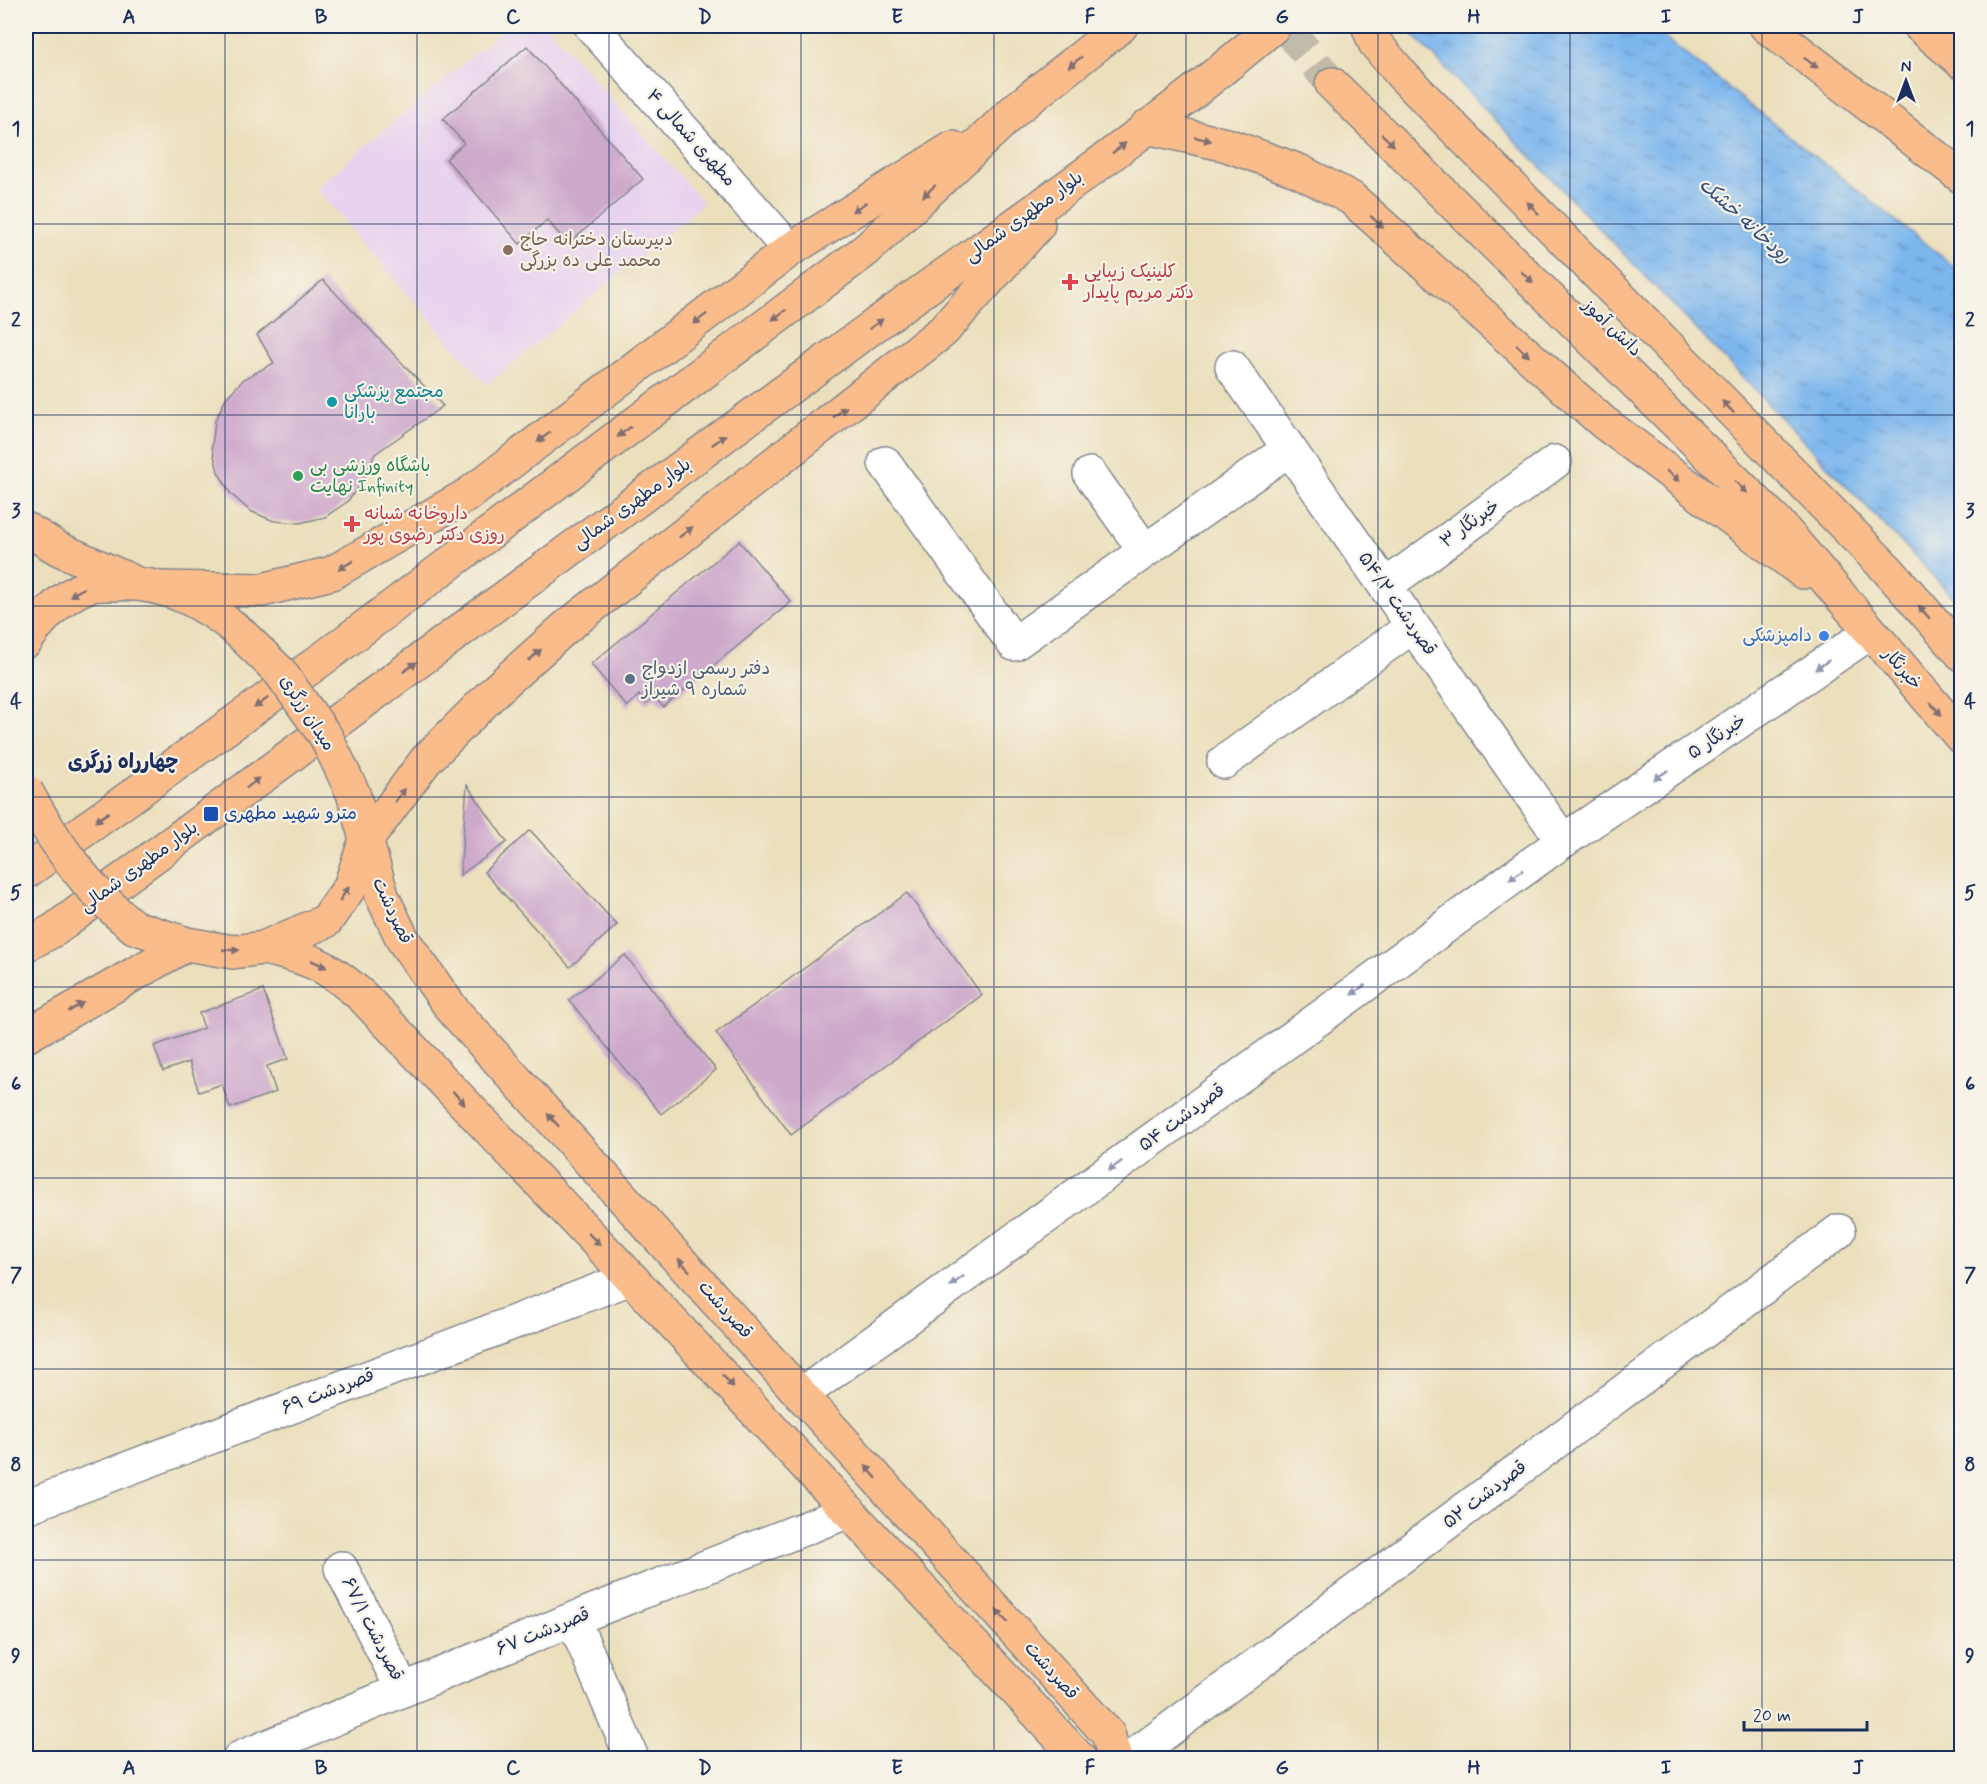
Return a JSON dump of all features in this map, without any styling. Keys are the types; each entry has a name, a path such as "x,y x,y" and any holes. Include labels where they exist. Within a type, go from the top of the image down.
{"main road":[{"path":"26,872 325,657 866,250 1016,109 1121,26"},
{"name":"بلوار مطهرى شمالى","path":"26,945 64,923 892,313 1079,178 1235,59 1274,26"},
{"path":"1368,26 1375,43 1402,75 1887,569 1962,654"},
{"path":"1766,26 1962,177"},
{"path":"1920,26 1962,62"},
{"name":"دانش آموز","path":"1843,601 1777,522 1340,78 1790,504 1887,569"},
{"path":"26,529 59,549 148,585 262,590 332,573 469,494 790,250 1016,109"},
{"path":"1146,127 1227,145 1299,171 1351,198 1604,422 1708,503 1843,601"},
{"path":"364,842 426,760 497,689 565,628 943,331 1079,178"},
{"name":"میدان زرگری","path":"26,641 47,615 68,597 88,585 148,585 190,597 219,614 280,672 326,737 353,793 364,842 350,887 326,921 263,948 233,952 187,944 134,927 104,903 51,837 26,791"},
{"name":"خبرنگار","path":"1843,601 1962,738"},
{"name":"قصردشت","path":"364,842 382,896 403,940 452,1008 1108,1734 1115,1758"},
{"path":"26,1036 187,944"},
{"path":"263,948 300,955 334,972 363,997 631,1278 1078,1758"}],"street":[{"name":"۴ مطهری شمالی","path":"591,26 790,250"},
{"name":"۵۴/۲ قصردشت","path":"1232,367 1563,841"},
{"path":"885,463 1014,644 1289,449"},
{"name":"۳ خبرنگار","path":"1385,586 1555,462"},
{"path":"1090,474 1145,551"},
{"path":"1224,762 1413,626"},
{"name":"۵ خبرنگار","path":"1563,841 1871,633"},
{"name":"۵۴ قصردشت","path":"801,1395 1563,841"},
{"name":"۵۲ قصردشت","path":"1131,1758 1839,1231"},
{"name":"۶۹ قصردشت","path":"26,1507 631,1278"},
{"name":"۶۷ قصردشت","path":"240,1758 287,1749 403,1690 573,1619 849,1511"},
{"name":"۶۷/۱ قصردشت","path":"341,1568 403,1690"},
{"path":"573,1619 632,1758"}],"shaded area":[{"name":"دبیرستان دخترانه حاج محمد علی ده بزرگی","path":"508,26 547,26 704,203 487,385 315,188"}],"water":[{"name":"رودخانه خشک","path":"1405,26 1650,26 1961,272 1961,605"}],"building":[{"path":"527,46 643,179 568,244 547,220 520,244 446,159 464,143 443,119"},
{"name":"مجتمع پزشکی بارانا","path":"323,280 443,406 375,454 363,481 347,502 325,517 300,523 274,521 250,511 231,494 218,472 212,447 215,421 226,398 244,379 274,363 257,335"},
{"path":"739,541 791,602 663,707 655,697 646,704 639,695 627,707 591,664"},
{"path":"467,785 507,842 460,875"},
{"path":"530,830 617,925 570,967 484,872"},
{"path":"907,893 982,995 791,1135 716,1033"},
{"path":"625,955 716,1070 661,1114 569,1000"},
{"path":"263,990 288,1059 267,1066 276,1092 230,1108 222,1084 199,1092 189,1062 163,1071 154,1046 204,1028 199,1013"}],"tunnel":[{"path":"1285,26 1332,84"}],"place":[{"name":"دبیرستان دخترانه حاج محمد علی ده بزرگی","path":"508,250"},
{"name":"کلینیک زیبایی دکتر مریم پایدار","path":"1070,282"},
{"name":"مجتمع پزشکی بارانا","path":"332,402"},
{"name":"باشگاه ورزشی بی نهایت Infinity","path":"298,476"},
{"name":"داروخانه شبانه روزی دکتر رضوی پور","path":"352,524"},
{"name":"دامپزشکی","path":"1824,636"},
{"name":"دفتر رسمی ازدواج شماره ۹ شیراز","path":"630,679"},
{"name":"مترو شهید مطهری","path":"211,814"}],"district":[{"name":"چهارراه زرگری","path":"123,762"}]}
